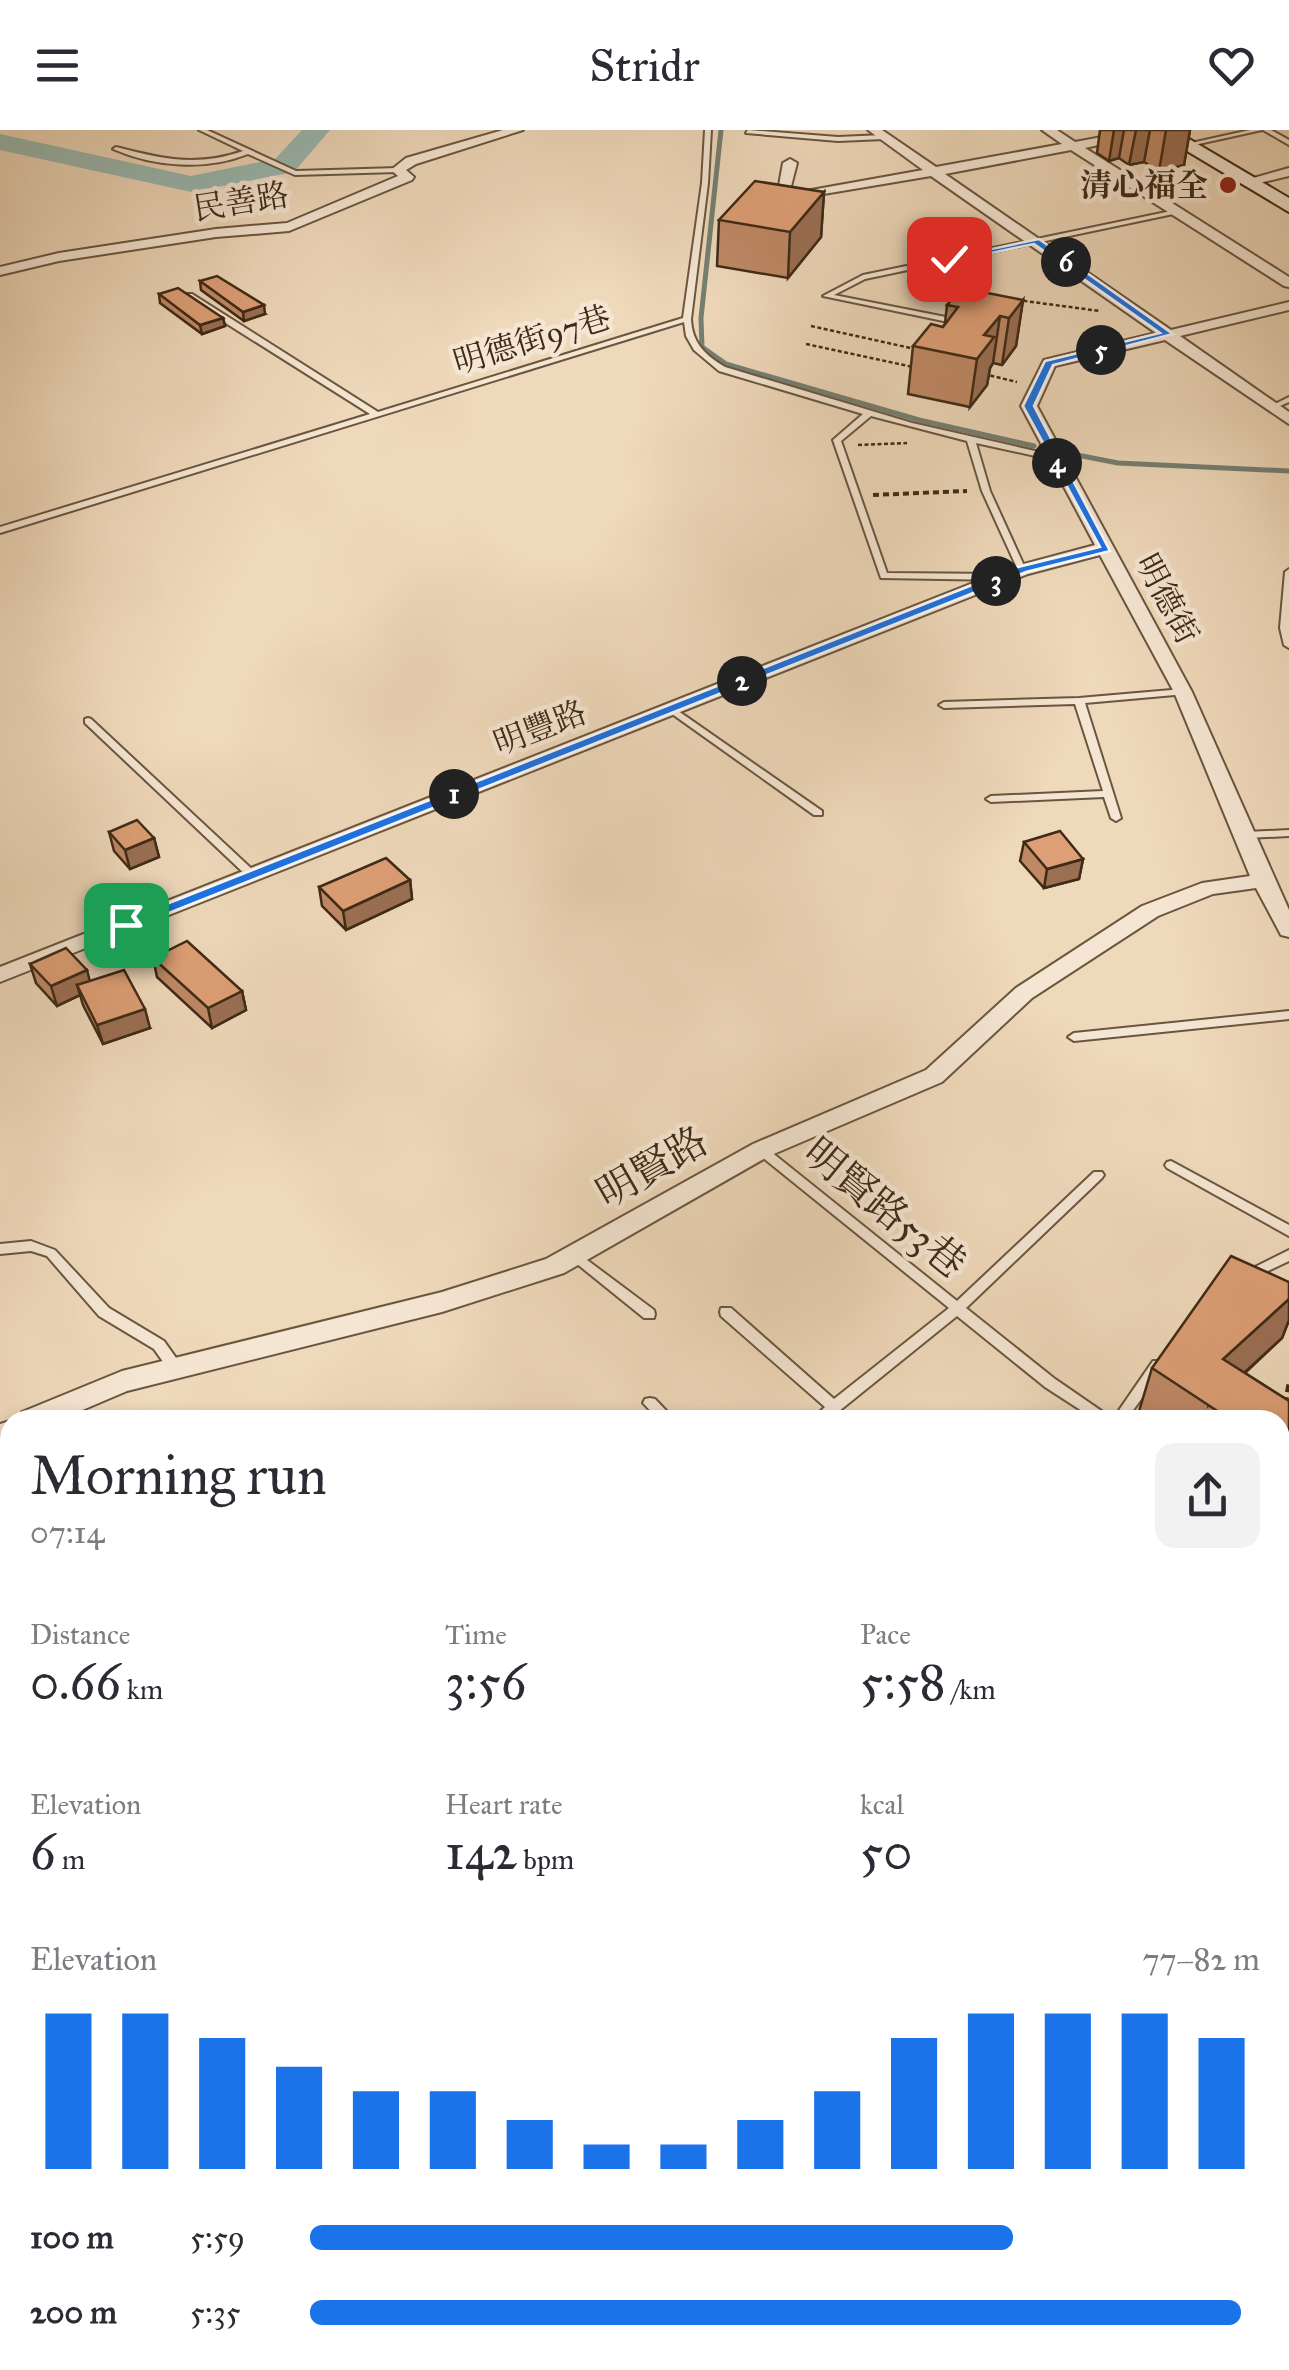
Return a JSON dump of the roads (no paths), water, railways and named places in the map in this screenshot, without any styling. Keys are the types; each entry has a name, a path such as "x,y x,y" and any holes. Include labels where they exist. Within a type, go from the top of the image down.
{"main road":[{"path":"1160,130 1289,206"}],"street":[{"name":"民善路","path":"0,271 59,257 216,233 289,227 408,177 398,170 411,161 517,130"},
{"path":"1048,130 1289,283"},
{"path":"790,163 784,199 1160,130"},
{"path":"879,133 1289,419"},
{"path":"1246,182 1289,172"},
{"path":"1168,334 1289,306"},
{"name":"明德街","path":"1168,334 1048,363 1028,406 1183,692 1263,880 1289,930"},
{"name":"明豐路","path":"0,975 1013,574 1106,548"},
{"name":"明賢路","path":"55,1410 122,1382 442,1302 555,1266 761,1150 934,1076 1024,993 1150,910 1209,888 1263,880"}],"lane":[{"path":"202,130 295,173 398,170"},
{"path":"708,130 706,183 687,319 687,335 695,348 722,369 869,412 1054,458"},
{"path":"1185,145 1262,130 1289,143"},
{"path":"748,132 838,139 879,133"},
{"path":"116,149 184,165 221,162 245,153"},
{"path":"958,322 827,296 862,277 1176,212"},
{"path":"190,296 376,414"},
{"name":"明德街97巷","path":"0,530 687,319"},
{"path":"1272,407 1289,399"},
{"path":"869,412 837,440 884,576 1013,574 970,439"},
{"path":"1289,572 1285,628 1289,645"},
{"path":"944,705 1078,701 1183,692"},
{"path":"1078,701 1116,818"},
{"path":"671,709 818,813"},
{"path":"88,721 251,874"},
{"path":"992,799 1109,794"},
{"path":"1246,835 1289,833"},
{"path":"1074,1038 1289,1015"},
{"name":"明賢路53巷","path":"761,1150 958,1308 1098,1175"},
{"path":"1172,1165 1289,1231"},
{"path":"0,1249 31,1246 51,1253 104,1312 159,1344 176,1369"},
{"path":"1235,1282 1289,1255"},
{"path":"575,1256 649,1314"},
{"path":"830,1410 958,1308 1050,1383 1092,1410"},
{"path":"726,1312 834,1407"},
{"path":"1126,1410 1164,1358"},
{"path":"650,1403 657,1410"}],"waterway":[{"path":"0,142 191,184 284,166 317,130"},
{"path":"721,130 701,318 702,347 726,364 919,420 1034,446"},
{"path":"1067,453 1118,463 1289,471"}],"place":[{"name":"清心福全","path":"1228,185"}]}
